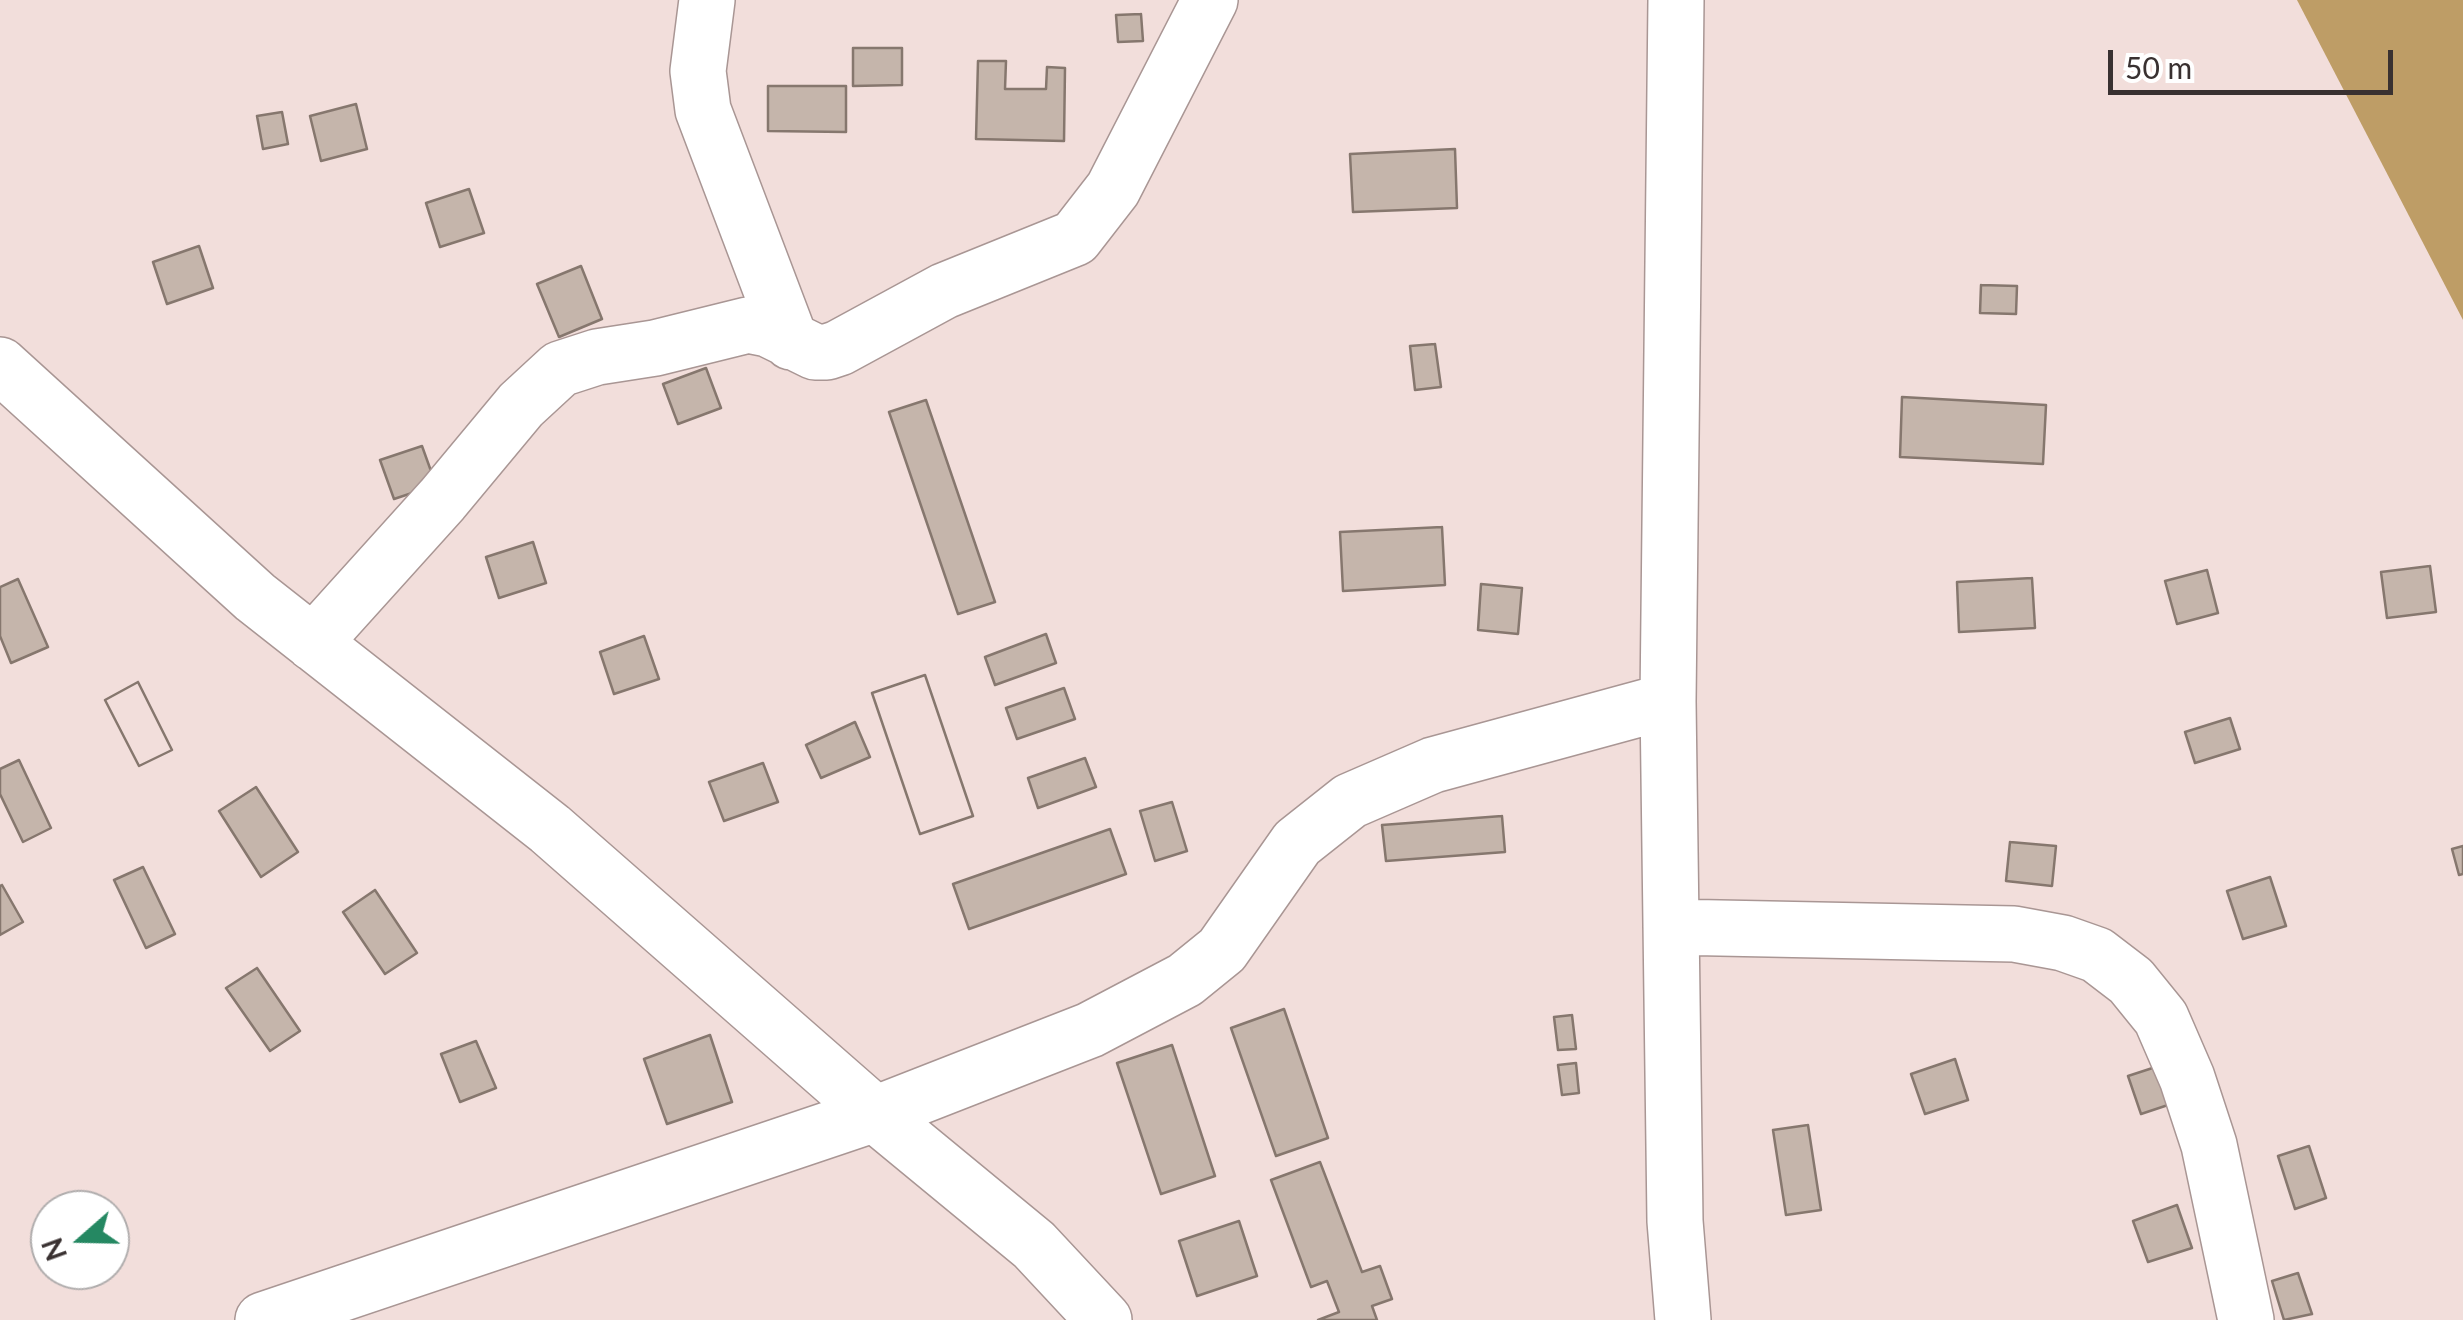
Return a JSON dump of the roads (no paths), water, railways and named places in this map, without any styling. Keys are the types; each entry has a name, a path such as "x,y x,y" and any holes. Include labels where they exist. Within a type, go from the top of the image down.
{"street":[{"path":"708,0 698,70 703,110 792,342"},
{"path":"313,643 442,500 521,404 560,370 597,356 655,348 748,325 768,329 815,352 839,348 944,291 1076,238 1113,189 1210,0"},
{"path":"1676,0 1668,701 1676,1221 1683,1320"},
{"path":"0,365 255,597 550,829 875,1114 1034,1245 1104,1320"},
{"path":"263,1320 875,1114 1090,1030 1186,980 1222,950 1270,876 1297,843 1350,801 1433,765 1668,701"},
{"path":"1670,927 2014,934 2063,943 2097,955 2131,981 2161,1018 2187,1078 2209,1145 2246,1320"}]}
